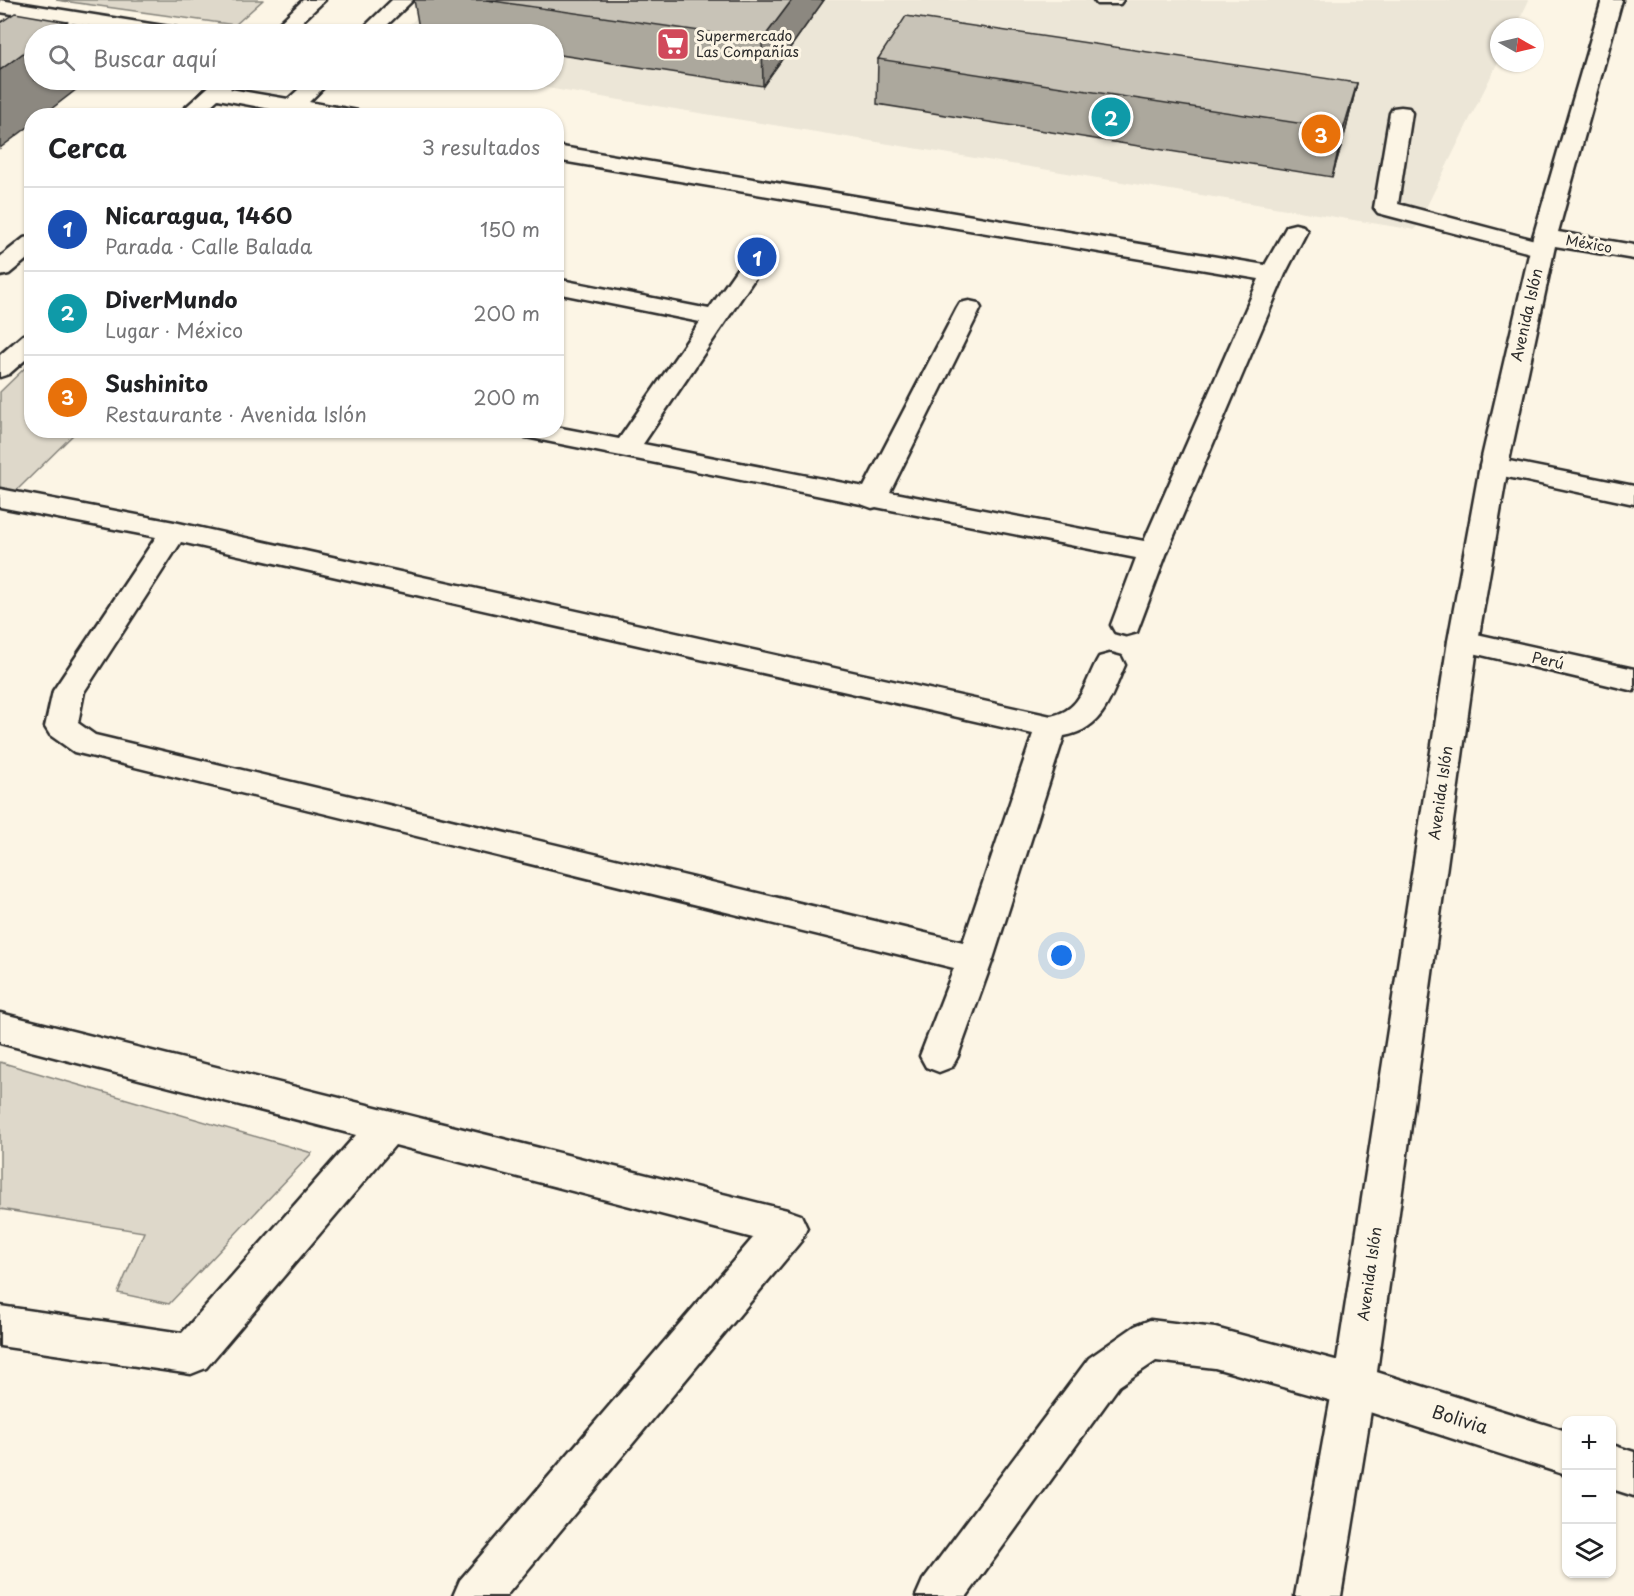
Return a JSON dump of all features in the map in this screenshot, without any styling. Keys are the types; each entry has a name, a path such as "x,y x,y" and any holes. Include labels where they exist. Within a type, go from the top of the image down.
{"street":[{"path":"289,24 315,0"},
{"path":"378,24 403,0"},
{"path":"1104,0 1113,0"},
{"name":"Avenida Islón","path":"1318,1596 1354,1386 1463,641 1494,466 1543,243 1612,0"},
{"path":"0,6 113,24"},
{"path":"195,108 216,90"},
{"path":"232,90 282,108"},
{"path":"290,108 310,90"},
{"name":"México","path":"1401,113 1386,208 1543,243 1634,252"},
{"path":"564,154 1273,274"},
{"path":"1126,625 1153,552 1273,274 1295,231"},
{"path":"0,268 24,249"},
{"path":"625,450 757,257"},
{"path":"564,288 715,318"},
{"path":"872,499 969,308"},
{"path":"0,369 24,347"},
{"path":"564,437 1153,552"},
{"path":"1494,466 1634,495"},
{"path":"0,498 174,531 1051,727 1074,723 1089,710 1110,665"},
{"path":"174,531 69,691 61,727 85,744 975,959"},
{"name":"Perú","path":"1463,641 1634,680"},
{"path":"939,1056 975,959 1051,727"},
{"path":"0,1028 787,1228 476,1596"},
{"path":"0,1326 191,1354 388,1126"},
{"name":"Bolivia","path":"939,1596 1104,1371 1150,1340 1215,1347 1354,1386 1562,1452"},
{"path":"1616,1469 1634,1474"}],"shaded area":[{"path":"56,0 263,0 236,24"},
{"path":"436,0 1529,0 1520,18 1490,18 1490,72 1493,72 1415,230 559,90 564,90 564,24 410,24"},
{"path":"24,369 24,438 70,438 16,491 0,488 0,392"},
{"path":"0,1062 312,1153 169,1304 118,1293 144,1232 0,1209"}],"building":[{"path":"486,0 792,0 762,40"},
{"path":"15,13 67,22 64,24 24,24 24,52 0,70 0,23"},
{"path":"906,16 1357,83 1343,130 878,59"}],"place":[{"name":"Supermercado Las Compañías","path":"673,44"},
{"name":"DiverMundo","path":"1111,117"},
{"name":"Sushinito","path":"1321,134"},
{"name":"Nicaragua, 1460","path":"757,257"}]}
